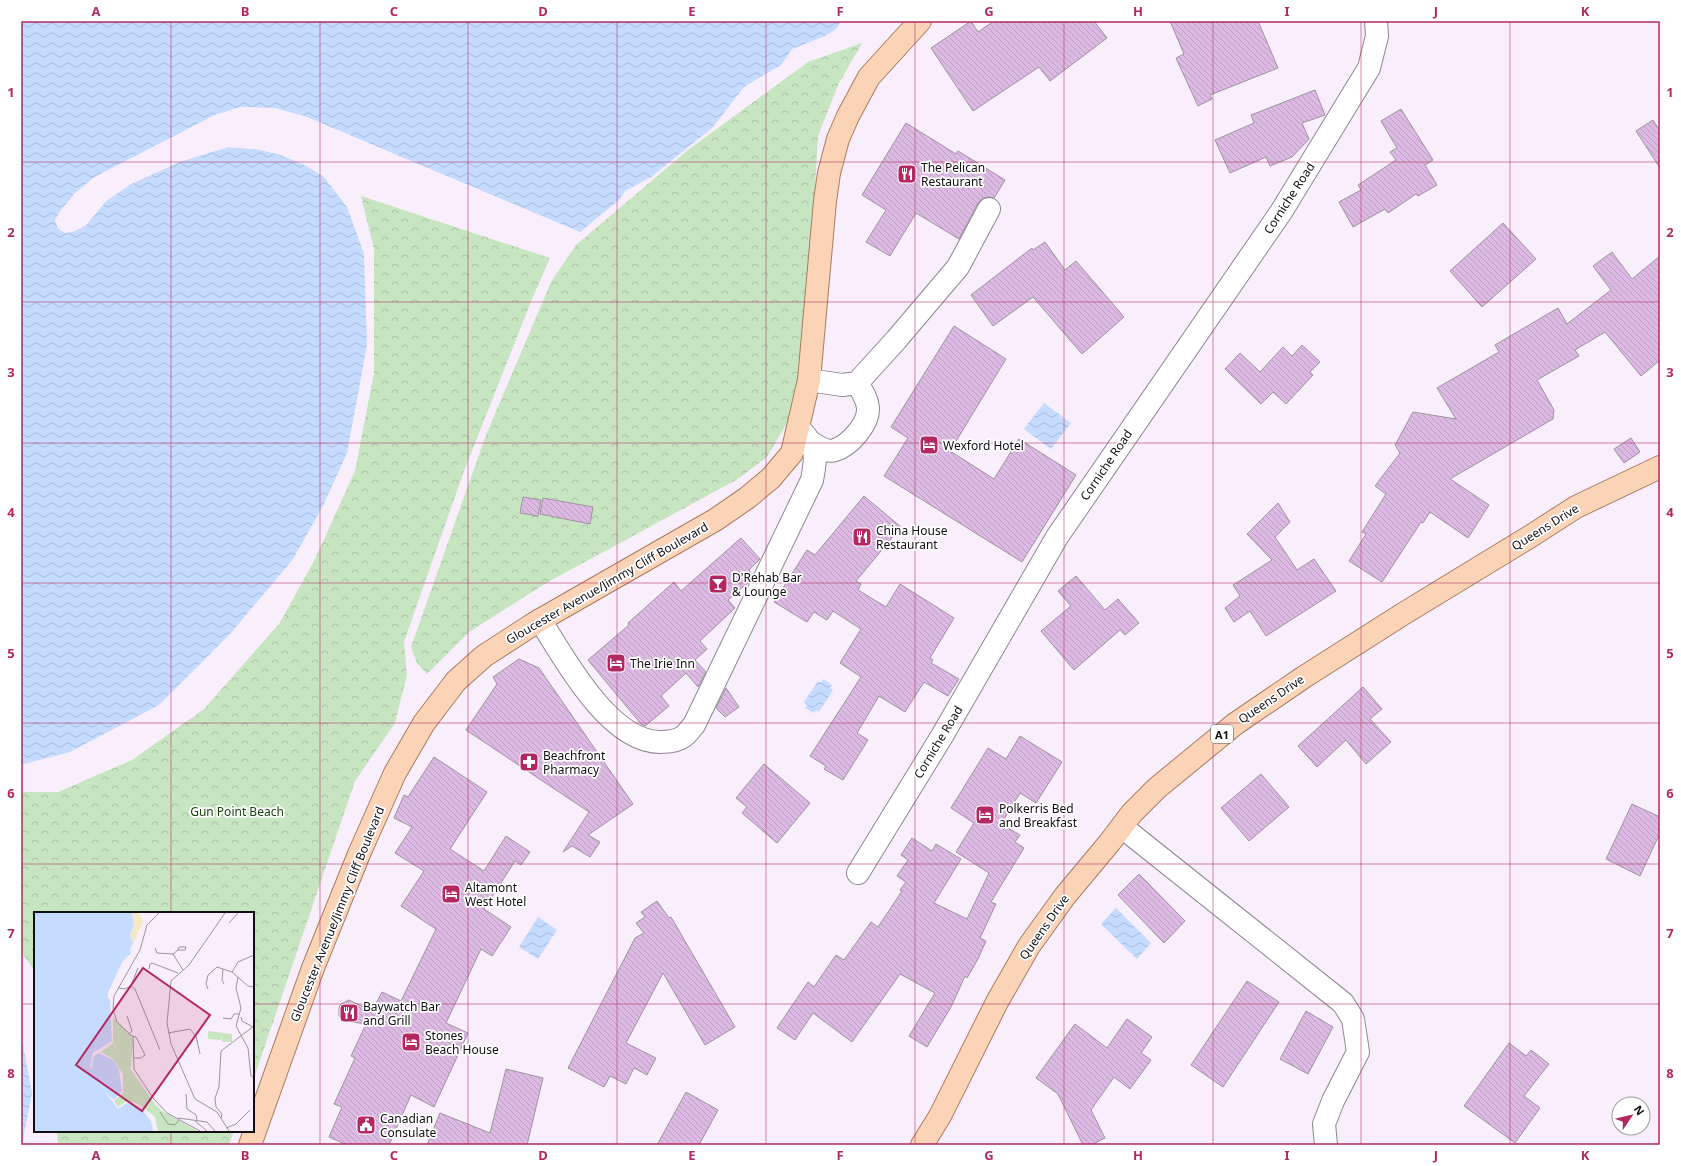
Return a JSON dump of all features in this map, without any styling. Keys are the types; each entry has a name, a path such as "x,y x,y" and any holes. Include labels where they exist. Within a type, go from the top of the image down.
{"main road":[{"name":"Gloucester Avenue/Jimmy Cliff Boulevard","path":"250,1145 313,968 359,854 395,773 424,723 456,681 484,656 540,620 715,520 747,498 772,478 805,436 825,201 829,173 838,139 848,116 869,77 920,21"},
{"name":"Queens Drive","path":"922,1145 940,1116 997,1002 1029,946 1065,896 1132,813 1158,788 1204,748 1235,724 1304,677 1402,614 1576,507 1660,467"}],"street":[{"name":"Corniche Road","path":"858,873 942,736 1057,537 1281,212 1370,68 1377,36 1376,21"},
{"path":"809,380 842,385 857,383 958,267 989,208"},
{"path":"805,436 826,450 834,451 861,430 868,410 866,398 857,383"},
{"path":"540,620 586,691 610,717 643,739 654,742 665,742 675,741 683,737 694,725 812,480 816,461 805,436"},
{"path":"1122,827 1343,1003 1353,1019 1358,1052 1333,1101 1324,1124 1326,1145"}],"green space":[{"path":"862,43 838,85 818,136 804,380 792,414 767,457 738,479 548,582 469,632 427,674 417,663 411,647 486,435 551,282 576,245 688,150 808,62"},
{"name":"Gun Point Beach","path":"361,196 550,258 532,299 464,471 404,642 407,675 395,723 355,781 254,1078 254,912 34,912 34,970 21,952 21,792 58,792 132,760 204,709 279,624 314,561 355,471 374,373 374,249"},
{"path":"57,1132 234,1132 229,1145 58,1145"}],"water":[{"path":"21,21 841,21 836,29 825,36 792,49 781,65 744,87 712,128 651,177 625,191 619,200 580,232 304,116 274,108 241,107 215,115 95,177 75,193 55,220 58,228 65,233 75,231 86,225 106,201 131,184 179,162 228,147 255,149 278,154 303,164 323,176 347,207 364,254 367,345 347,453 323,506 293,559 230,634 159,705 70,752 21,764"},
{"path":"1044,403 1071,423 1051,449 1024,429"},
{"path":"823,679 832,685 830,688 833,690 819,712 816,710 814,713 805,708 807,705 804,702 818,681 821,683"},
{"path":"1116,908 1151,943 1137,959 1101,924"},
{"path":"538,917 557,930 538,959 519,947"},
{"path":"21,1034 32,1093 22,1145 21,1145"}],"pier":[{"path":"241,107 274,108 304,116 576,231 575,233 303,118 273,110 241,109 215,117 96,179 76,195 62,211 58,220 60,227 66,231 75,229 84,223 105,200 130,182 178,160 227,145 255,147 279,152 303,162 327,178 303,164 278,154 255,149 228,147 179,162 131,184 106,201 86,225 75,231 65,233 58,228 55,220 61,210 75,193 95,177 215,115"}],"building":[{"path":"971,21 978,32 994,21 1094,21 1107,38 1050,81 1039,67 973,111 931,48"},
{"path":"1170,21 1258,21 1278,68 1210,95 1212,99 1198,106 1176,58 1184,54"},
{"path":"1315,90 1325,115 1302,123 1309,139 1292,157 1270,166 1266,157 1230,173 1215,140 1254,123 1251,115"},
{"path":"1401,109 1433,160 1425,165 1437,185 1418,196 1416,194 1388,213 1385,209 1353,227 1339,202 1361,190 1358,185 1396,160 1390,152 1397,148 1381,121"},
{"path":"1653,120 1660,131 1660,168 1636,131"},
{"path":"906,123 956,154 958,151 1005,180 994,198 983,198 978,203 959,239 916,213 890,256 866,242 886,210 862,195"},
{"path":"1503,223 1536,259 1482,307 1450,271"},
{"path":"1045,242 1065,270 1076,261 1124,317 1082,354 1033,297 993,326 971,295 1032,248 1033,250"},
{"path":"1612,252 1632,279 1660,256 1660,360 1641,376 1605,332 1575,350 1579,356 1537,380 1554,410 1553,419 1450,479 1489,505 1468,538 1430,512 1423,523 1421,522 1382,582 1349,561 1366,534 1362,532 1386,494 1375,486 1400,453 1395,445 1413,412 1456,419 1437,388 1499,352 1495,345 1558,308 1567,324 1611,290 1593,266"},
{"name":"Wexford Hotel","path":"954,326 1006,359 950,451 994,479 1019,439 1076,475 1022,562 884,476 908,438 891,427"},
{"path":"1302,345 1320,362 1310,372 1313,375 1286,404 1273,392 1261,404 1225,369 1240,353 1260,372 1283,347 1292,356"},
{"path":"1631,438 1640,452 1624,463 1614,449"},
{"path":"864,496 901,527 856,581 861,584 858,590 886,607 900,584 954,618 930,658 933,660 931,663 959,679 948,696 924,682 905,712 879,696 857,733 868,740 843,780 824,769 826,766 810,756 861,677 840,663 861,629 833,611 827,620 814,612 807,622 774,602 807,550 815,555"},
{"path":"523,497 541,500 538,516 520,513"},
{"path":"543,498 593,507 590,524 540,514"},
{"path":"1278,503 1290,522 1275,537 1297,570 1314,559 1336,591 1266,636 1250,611 1234,622 1225,608 1240,596 1233,585 1272,560 1247,534"},
{"path":"741,538 760,559 749,570 752,575 749,582 728,600 735,608 700,641 707,649 695,660 706,672 698,687 686,673 661,696 669,706 645,726 641,724 588,660 629,625 628,623 674,582 681,591"},
{"path":"1076,576 1105,610 1118,599 1139,623 1125,635 1120,630 1074,670 1041,631 1071,606 1058,591"},
{"path":"519,659 539,668 633,804 588,835 600,842 590,857 572,846 563,852 589,812 466,730 497,684 493,677"},
{"path":"1363,687 1382,709 1370,719 1391,742 1366,764 1346,740 1317,767 1298,746"},
{"path":"726,688 739,707 725,717 716,708"},
{"path":"1020,736 1062,762 1036,803 1020,793 1001,824 1020,835 1015,842 1024,848 991,902 996,904 980,938 986,941 978,959 967,978 965,976 951,1007 927,1047 909,1036 935,993 900,974 852,1042 813,1013 795,1040 777,1028 808,982 814,987 836,955 844,960 871,922 878,927 902,891 900,890 906,882 897,876 908,860 901,855 912,838 932,851 936,844 961,859 934,903 967,919 989,873 956,852 974,823 951,808 988,748 1006,759"},
{"path":"434,757 487,792 450,849 484,871 506,836 530,852 521,865 515,861 484,909 511,927 492,956 481,949 446,1023 468,1033 434,1107 411,1095 389,1145 347,1145 329,1137 342,1107 334,1104 355,1058 351,1056 366,1024 346,1021 339,1016 339,1007 341,1004 349,1000 372,1011 382,992 401,1001 436,929 401,906 424,871 395,853 412,827 394,818 404,795 408,797"},
{"path":"764,764 810,803 777,843 742,813 747,807 736,798"},
{"path":"1261,774 1289,807 1249,841 1221,808"},
{"path":"1632,804 1660,817 1660,833 1640,876 1606,859"},
{"path":"1139,874 1185,921 1164,943 1118,895"},
{"path":"657,901 669,918 671,917 735,1027 705,1045 663,973 626,1043 656,1058 647,1075 634,1068 626,1084 610,1076 604,1087 568,1068 635,938 644,933 636,923 645,917 641,912"},
{"path":"1247,981 1279,1002 1223,1087 1191,1065"},
{"path":"1306,1011 1333,1027 1308,1074 1280,1059"},
{"path":"1127,1019 1152,1037 1141,1053 1151,1060 1130,1089 1114,1077 1091,1110 1105,1138 1091,1145 1083,1145 1058,1094 1036,1078 1075,1024 1107,1048"},
{"path":"1509,1043 1526,1056 1531,1050 1549,1064 1524,1096 1540,1108 1515,1143 1464,1106"},
{"path":"506,1069 543,1078 527,1145 427,1145 440,1113 490,1133"},
{"path":"686,1092 718,1110 699,1145 657,1145"}],"place":[{"name":"The Pelican Restaurant","path":"907,174"},
{"name":"Wexford Hotel","path":"929,445"},
{"name":"China House Restaurant","path":"862,537"},
{"name":"D'Rehab Bar & Lounge","path":"718,584"},
{"name":"The Irie Inn","path":"616,663"},
{"name":"Beachfront Pharmacy","path":"529,762"},
{"name":"Polkerris Bed and Breakfast","path":"985,815"},
{"name":"Altamont West Hotel","path":"451,894"},
{"name":"Baywatch Bar and Grill","path":"349,1013"},
{"name":"Stones Beach House","path":"411,1042"},
{"name":"Canadian Consulate","path":"366,1125"}]}
